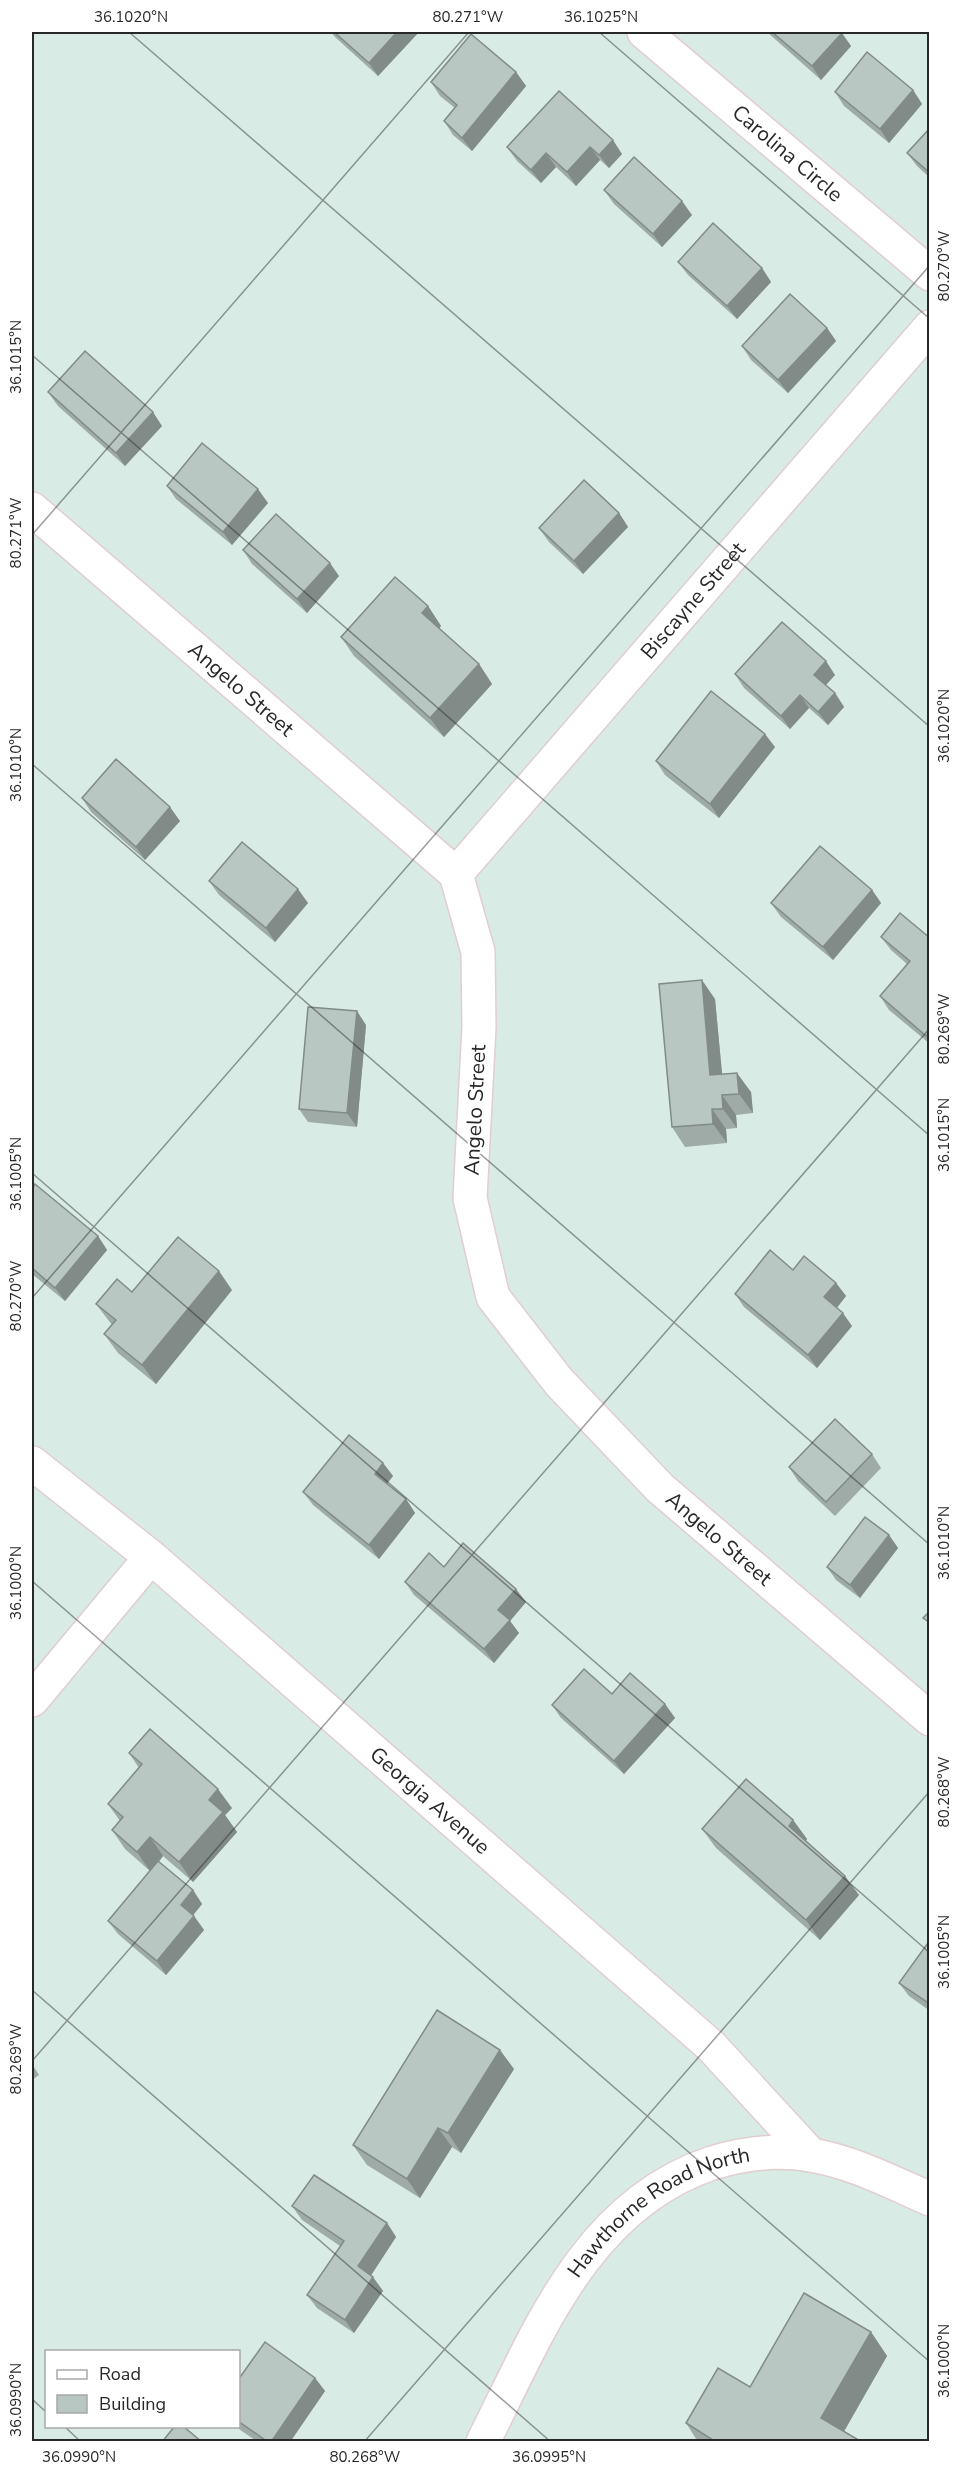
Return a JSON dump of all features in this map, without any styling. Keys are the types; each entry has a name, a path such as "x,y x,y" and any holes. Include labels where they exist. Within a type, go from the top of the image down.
{"street":[{"name":"Carolina Circle","path":"644,32 930,274"},
{"name":"Biscayne Street","path":"456,874 930,327"},
{"name":"Angelo Street","path":"32,509 456,874 478,952 479,1027 470,1198 493,1297 559,1382 660,1488 930,1719"},
{"name":"Georgia Avenue","path":"32,1463 151,1557 711,2046 811,2155"},
{"path":"32,1700 151,1557"},
{"name":"Hawthorne Road North","path":"483,2442 554,2303 602,2235 650,2194 691,2170 754,2152 811,2155 876,2175 930,2199"}],"building":[{"path":"334,32 397,32 369,63"},
{"path":"772,32 840,32 842,33 812,66"},
{"path":"471,34 516,72 462,138 444,121 457,105 431,82"},
{"path":"867,52 913,90 880,129 835,92"},
{"path":"559,91 613,140 599,155 590,147 567,172 546,153 531,170 507,147"},
{"path":"930,128 930,173 907,153"},
{"path":"634,157 682,201 653,234 604,190"},
{"path":"713,223 762,268 727,306 678,262"},
{"path":"790,294 827,328 778,380 742,346"},
{"path":"85,351 153,412 116,453 48,392"},
{"path":"202,443 258,489 223,532 167,486"},
{"path":"584,480 619,513 574,561 539,528"},
{"path":"276,514 330,563 297,599 243,550"},
{"path":"395,577 428,606 422,613 479,664 430,718 341,637"},
{"path":"782,622 826,661 814,675 835,693 818,712 800,695 781,716 735,674"},
{"path":"711,691 765,734 710,804 656,761"},
{"path":"116,759 170,807 136,847 82,798"},
{"path":"242,842 298,889 266,928 209,881"},
{"path":"820,846 872,890 823,947 771,903"},
{"path":"900,913 930,938 930,1031 926,1036 880,996 910,961 881,937"},
{"path":"702,980 710,1075 737,1073 739,1094 722,1095 723,1109 712,1109 713,1124 672,1127 659,984"},
{"path":"308,1007 357,1011 347,1113 299,1109"},
{"path":"35,1184 98,1236 55,1288 32,1268 32,1189"},
{"path":"178,1237 219,1271 142,1365 104,1334 116,1320 96,1304 117,1279 132,1292"},
{"path":"770,1250 793,1270 804,1256 836,1283 824,1297 843,1313 808,1355 735,1294"},
{"path":"835,1419 872,1454 826,1502 789,1467"},
{"path":"349,1435 383,1463 375,1474 406,1499 369,1545 303,1492"},
{"path":"865,1517 889,1535 850,1585 827,1567"},
{"path":"463,1543 516,1589 498,1610 510,1620 484,1649 405,1582 429,1553 444,1567"},
{"path":"930,1611 930,1623 923,1618"},
{"path":"584,1669 612,1694 630,1673 665,1704 614,1761 552,1705"},
{"path":"150,1729 218,1789 209,1800 223,1812 179,1862 150,1837 137,1852 112,1830 123,1817 108,1804 142,1764 129,1753"},
{"path":"746,1779 793,1820 789,1826 845,1876 806,1920 702,1829"},
{"path":"158,1861 193,1890 181,1905 194,1916 157,1961 108,1921"},
{"path":"930,1940 930,2004 899,1983"},
{"path":"437,2010 500,2050 448,2133 438,2128 407,2179 353,2145"},
{"path":"314,2175 387,2223 358,2266 373,2277 345,2320 307,2295 344,2241 292,2206"},
{"path":"804,2293 871,2332 821,2418 862,2442 716,2442 686,2423 718,2368 750,2387"},
{"path":"265,2342 315,2378 271,2442 268,2442 240,2422 240,2377"},
{"path":"173,2428 185,2428 202,2442 162,2442"}]}
